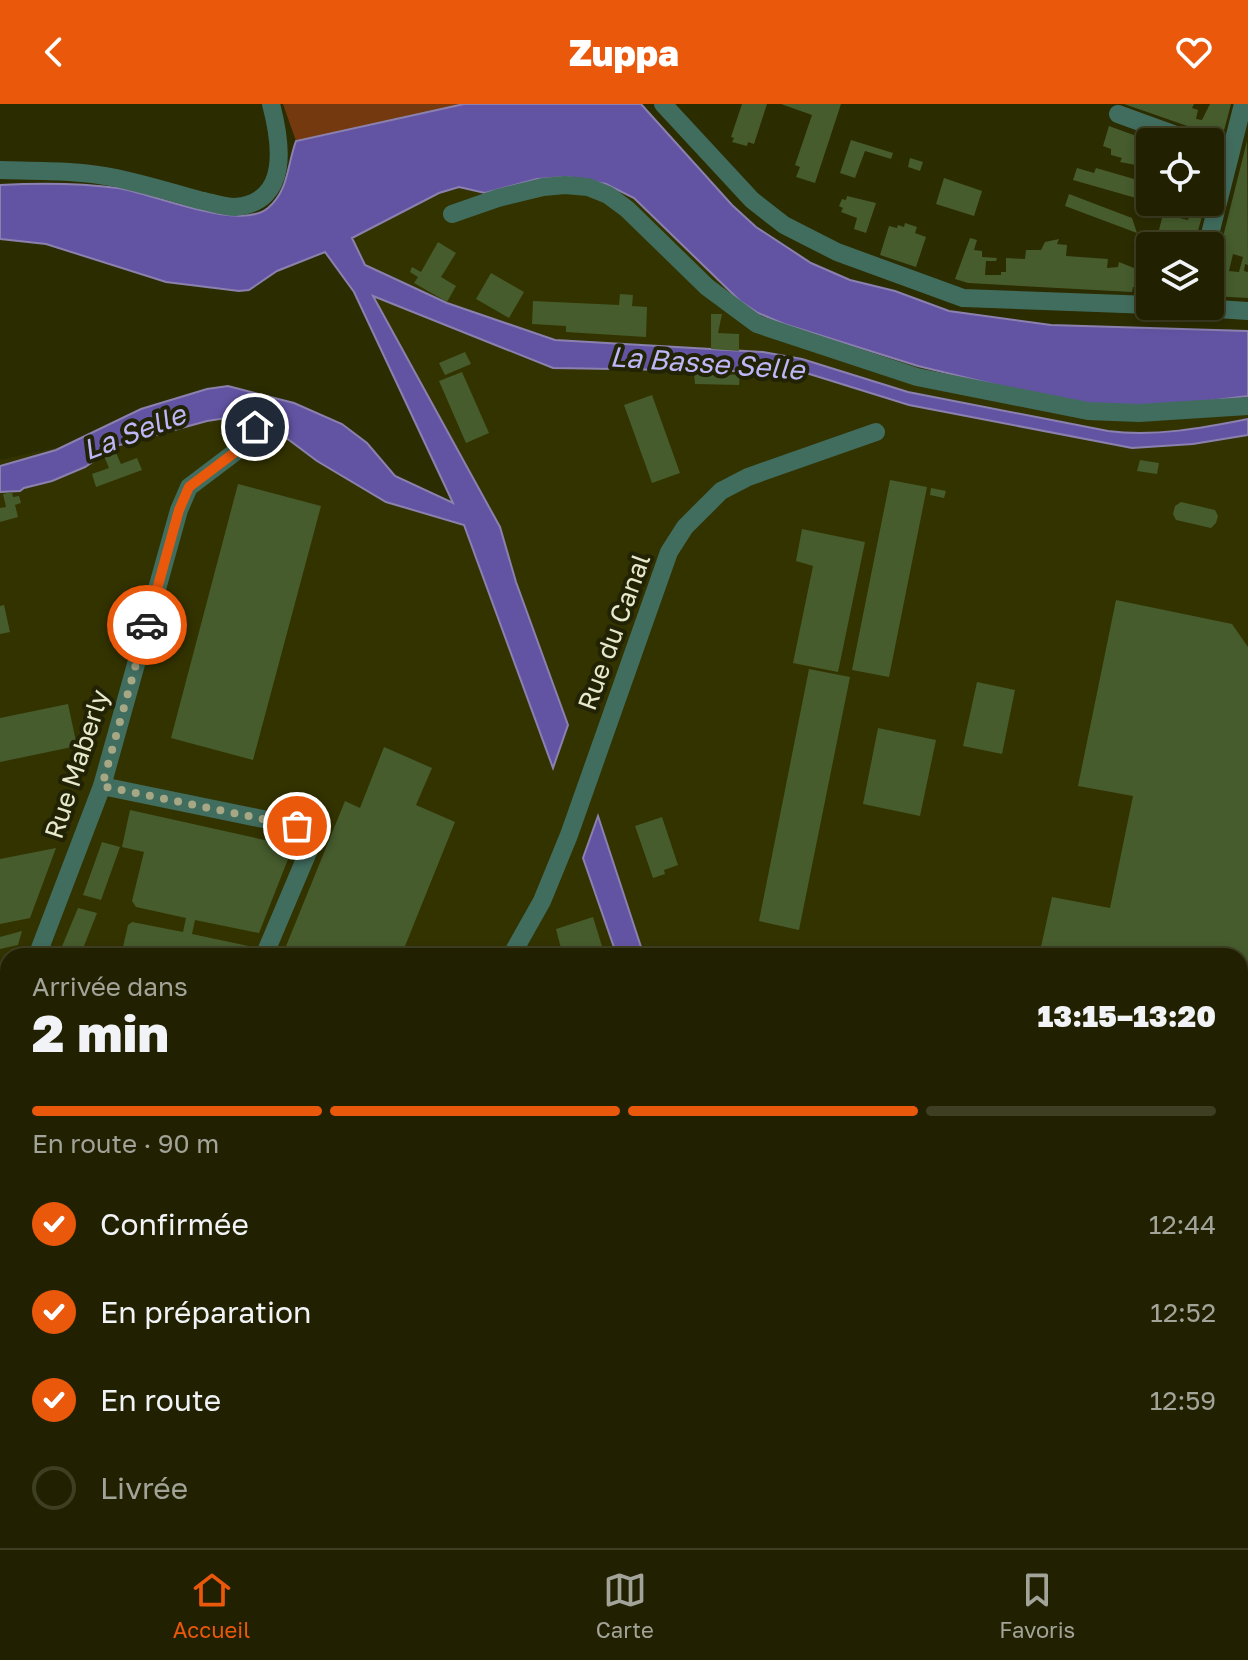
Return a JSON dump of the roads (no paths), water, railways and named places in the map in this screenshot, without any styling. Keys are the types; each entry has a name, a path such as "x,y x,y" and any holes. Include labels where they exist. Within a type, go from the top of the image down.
{"street":[{"path":"0,170 112,177 232,207 252,203 264,195 276,179 280,138 271,104"},
{"path":"663,104 752,200 784,225 837,252 963,298 1136,304"},
{"path":"1210,232 1243,104"},
{"path":"1118,114 1156,128"},
{"path":"1224,152 1230,154"},
{"path":"452,214 543,187 588,187 608,195 627,209 707,287 757,324 772,329 917,377 1088,411 1139,413 1248,406"},
{"path":"1224,309 1248,311"},
{"name":"Rue Maberly","path":"40,948 102,786 179,510 189,487 234,453 255,427"},
{"name":"Rue du Canal","path":"516,948 542,901 564,848 669,552 685,527 721,491 734,484 876,432"},
{"path":"102,786 297,826 311,845 267,948"}],"water":[{"path":"464,104 641,104 732,205 756,227 811,263 850,280 895,291 949,311 1051,325 1248,331 1248,396 1153,408 1079,405 918,366 784,324 740,301 634,198 606,184 567,177 537,179 485,193 459,187 439,193 352,238 365,265 447,303 555,340 763,352 802,359 908,392 1108,431 1161,432 1248,419 1248,435 1193,444 1132,448 909,405 803,372 553,368 373,296 500,527 516,582 568,725 553,768 464,525 386,502 317,461 269,425 260,423 252,414 207,421 116,446 85,467 52,481 20,491 0,492 0,466 56,450 141,409 207,389 228,386 294,403 342,424 367,443 395,476 453,503 354,292 325,252 277,271 249,290 166,282 46,244 0,239 0,185 59,184 118,188 217,214 255,214 268,208 280,193 296,141"},
{"path":"598,816 641,948 614,948 583,858"}],"water label":[{"name":"La Basse Selle","path":"707,363"},
{"name":"La Selle","path":"134,432"}]}
